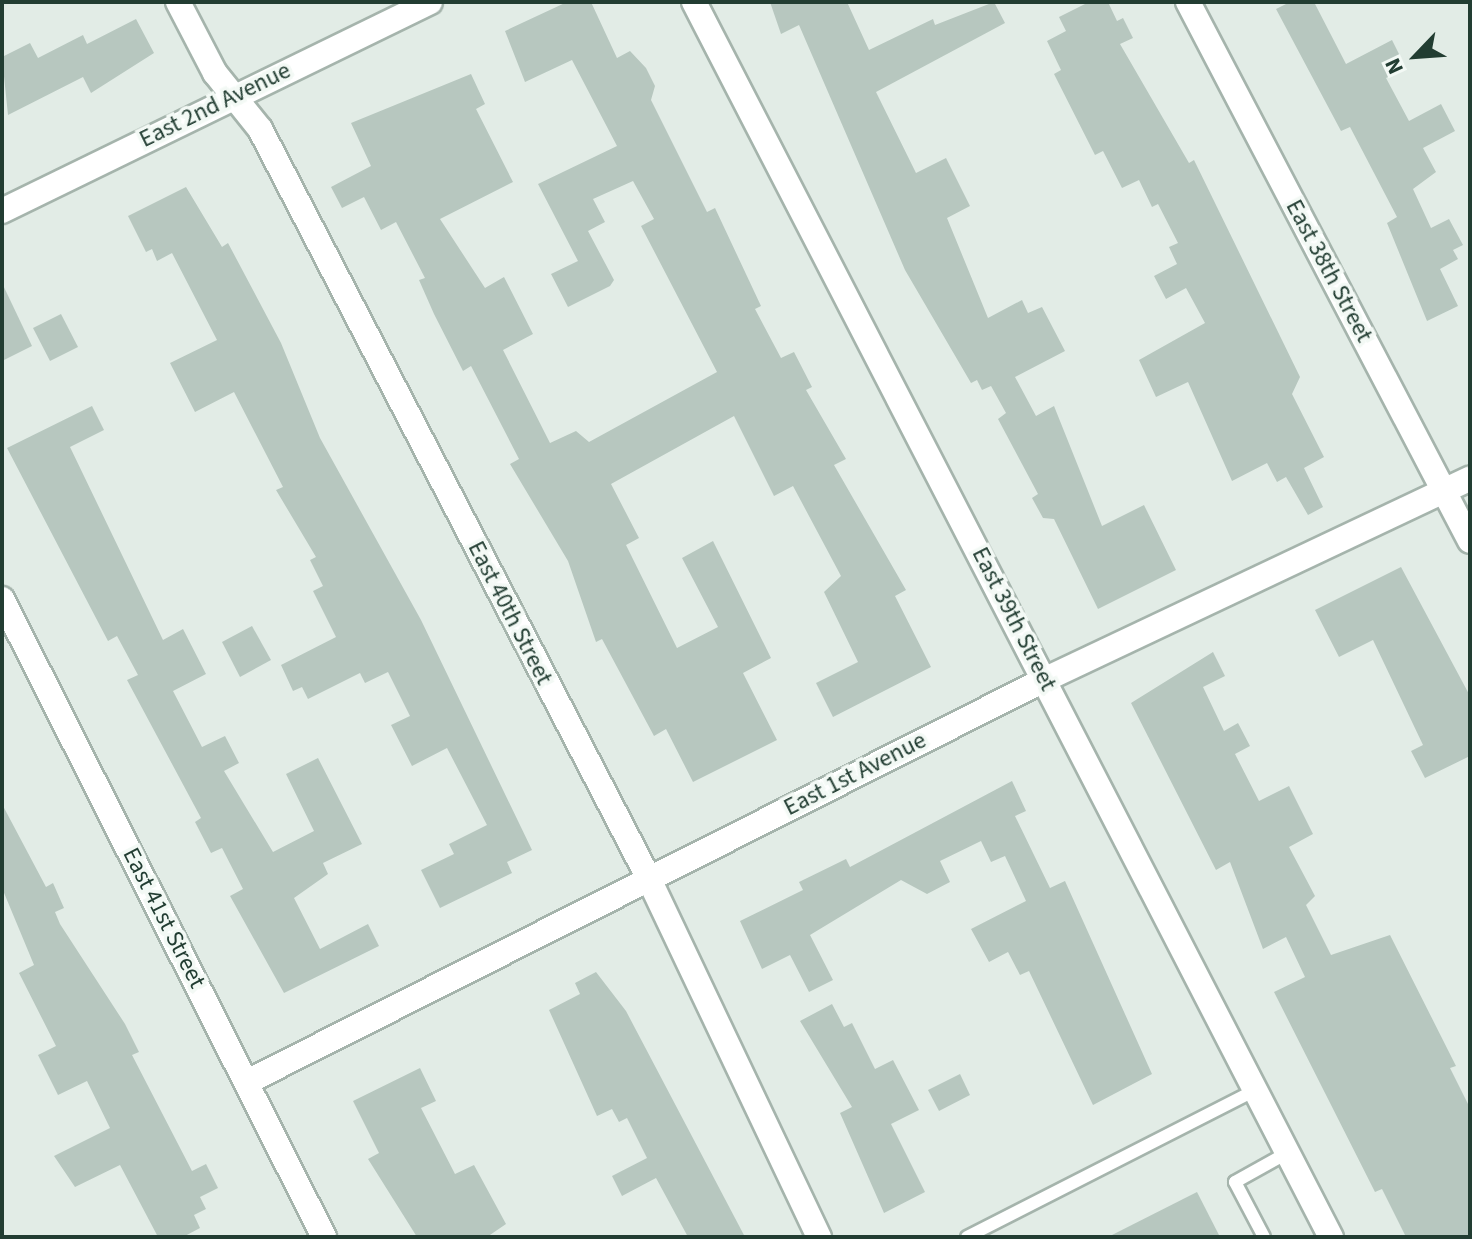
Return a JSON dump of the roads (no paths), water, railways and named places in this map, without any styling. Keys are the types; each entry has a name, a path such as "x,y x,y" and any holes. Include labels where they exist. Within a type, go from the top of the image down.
{"street":[{"name":"East 40th Street","path":"178,2 215,73 236,94 648,877 819,1237"},
{"name":"East 2nd Avenue","path":"2,211 236,94 430,2"},
{"name":"East 39th Street","path":"694,2 1046,679 1252,1092 1331,1237"},
{"name":"East 38th Street","path":"1188,2 1470,541"},
{"name":"East 1st Avenue","path":"247,1082 648,877 1046,679 1470,479"},
{"name":"East 41st Street","path":"2,599 324,1237"}],"lane":[{"path":"967,1237 1252,1092"},
{"path":"1264,1237 1235,1182 1285,1154"}]}
